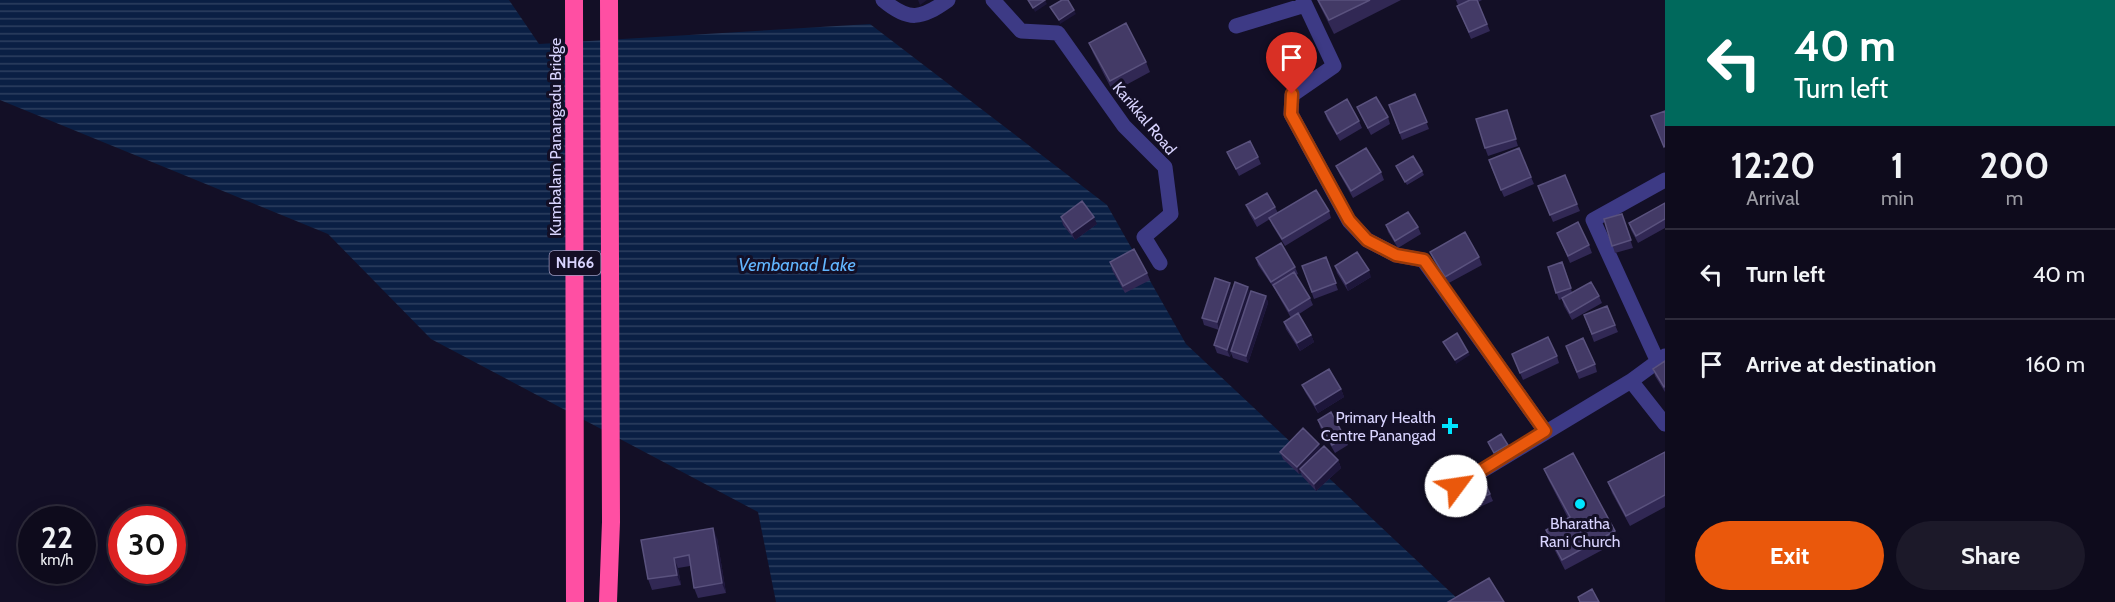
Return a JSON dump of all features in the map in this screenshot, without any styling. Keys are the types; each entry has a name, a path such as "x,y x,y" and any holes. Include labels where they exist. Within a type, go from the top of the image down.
{"highway":[{"name":"Kumbalam Panangadu Bridge","path":"574,0 575,602"},
{"name":"NH66","path":"608,602 611,522 609,0"}],"street":[{"path":"883,0 899,14 925,16 948,0"},
{"name":"Karikkal Road","path":"993,0 1021,31 1058,33 1124,126 1165,167 1171,214 1144,237 1160,263"},
{"path":"1236,26 1304,2 1334,66 1292,94 1291,114 1305,143 1349,220 1367,240 1396,255 1424,260 1545,431"},
{"path":"1442,495 1631,381 1661,358 1593,219 1665,180"},
{"path":"1631,381 1665,424"}],"water":[{"name":"Vembanad Lake","path":"0,0 509,0 539,44 870,24 1107,205 1186,344 1461,602 776,602 758,512 431,339 328,234 0,100"}],"building":[{"path":"1028,0 1045,0 1033,8"},
{"path":"1062,0 1068,0 1074,10 1059,20 1050,7"},
{"path":"1318,0 1370,0 1329,20"},
{"path":"1470,0 1477,0 1487,24 1469,32 1457,6"},
{"path":"1126,23 1146,62 1110,81 1089,43"},
{"path":"1415,94 1427,122 1400,133 1389,105"},
{"path":"1376,97 1388,117 1368,128 1357,107"},
{"path":"1347,99 1359,121 1337,134 1325,112"},
{"path":"1507,110 1516,139 1485,148 1476,119"},
{"path":"1665,111 1665,146 1664,147 1651,116"},
{"path":"1250,141 1258,157 1236,169 1227,152"},
{"path":"1366,148 1381,172 1351,191 1336,166"},
{"path":"1519,148 1531,177 1501,190 1489,160"},
{"path":"1413,156 1422,171 1405,182 1396,166"},
{"path":"1565,175 1577,204 1550,215 1538,186"},
{"path":"1316,190 1329,211 1282,239 1269,218"},
{"path":"1267,193 1275,207 1255,219 1246,205"},
{"path":"1082,201 1094,217 1072,233 1061,217"},
{"path":"1665,203 1665,219 1636,236 1629,223"},
{"path":"1408,212 1418,227 1395,241 1386,225"},
{"path":"1622,214 1631,240 1612,246 1604,219"},
{"path":"1578,222 1589,245 1568,256 1557,233"},
{"path":"1465,232 1479,257 1445,277 1430,252"},
{"path":"1281,243 1295,267 1271,282 1256,258"},
{"path":"1134,249 1147,273 1123,286 1110,262"},
{"path":"1357,252 1369,270 1346,284 1335,266"},
{"path":"1326,257 1336,283 1312,292 1302,266"},
{"path":"1562,262 1571,288 1556,293 1548,267"},
{"path":"1294,272 1310,298 1289,311 1273,285"},
{"path":"1215,278 1230,283 1217,322 1202,318"},
{"path":"1235,282 1248,287 1227,350 1214,345"},
{"path":"1591,282 1599,296 1570,313 1562,298"},
{"path":"1251,291 1266,296 1246,356 1231,351"},
{"path":"1607,306 1615,325 1592,334 1584,315"},
{"path":"1298,313 1311,335 1297,343 1284,322"},
{"path":"1457,333 1468,352 1455,360 1443,342"},
{"path":"1548,337 1557,356 1520,373 1512,354"},
{"path":"1583,338 1595,364 1577,372 1566,346"},
{"path":"1665,361 1665,386 1664,387 1653,369"},
{"path":"1329,369 1341,389 1315,405 1302,385"},
{"path":"1331,412 1345,438 1332,445 1318,420"},
{"path":"1303,428 1319,444 1297,467 1280,452"},
{"path":"1501,434 1508,445 1494,453 1488,442"},
{"path":"1324,446 1338,460 1314,484 1300,469"},
{"path":"1665,452 1665,495 1626,516 1608,482"},
{"name":"Bharatha Rani Church","path":"1573,453 1615,531 1562,560 1546,530 1570,517 1544,469"},
{"path":"1482,476 1490,494 1462,507 1454,489"},
{"path":"713,528 722,583 694,588 689,555 674,558 677,575 648,579 641,540"},
{"path":"1489,578 1504,602 1448,602"},
{"path":"1592,589 1599,602 1580,602 1578,597"}],"place":[{"name":"Primary Health Centre Panangad","path":"1450,426"},
{"name":"Bharatha Rani Church","path":"1580,504"}],"route":[{"path":"1292,94 1291,114 1349,220 1367,240 1396,255 1424,260 1489,356 1545,431 1456,486"}]}
